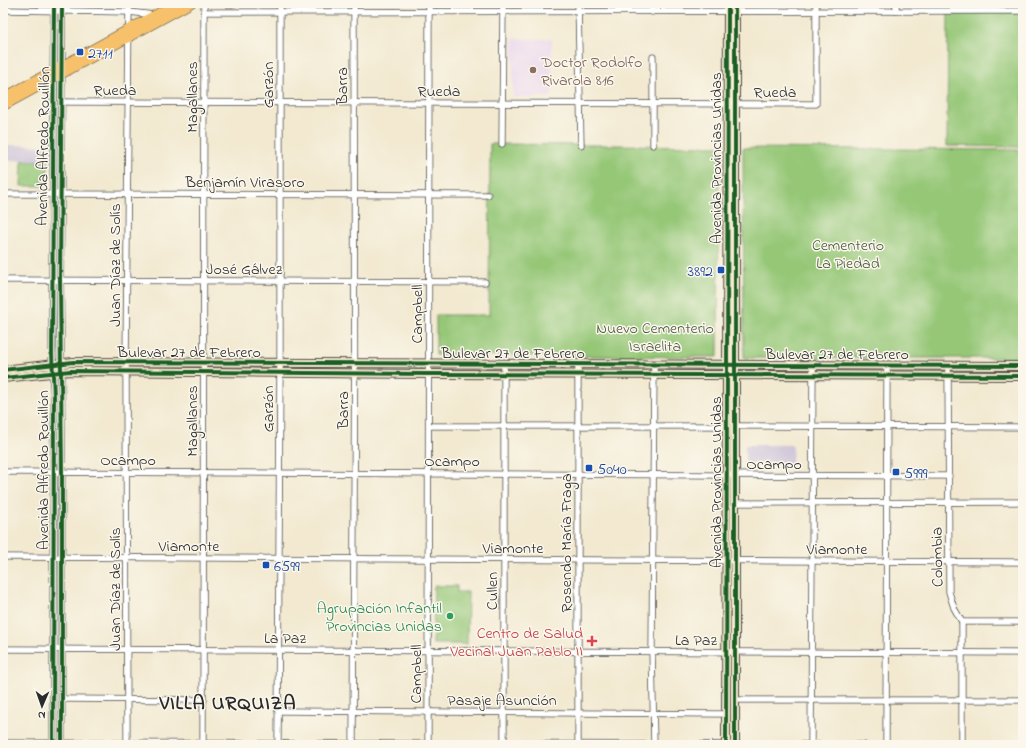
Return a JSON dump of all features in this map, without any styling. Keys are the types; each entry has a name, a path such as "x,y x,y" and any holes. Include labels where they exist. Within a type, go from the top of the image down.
{"main road":[{"path":"129,33 155,15 177,3"},
{"path":"3,106 58,72 129,33 190,3"},
{"name":"Avenida Provincias Unidas","path":"728,3 732,12"},
{"name":"Avenida Provincias Unidas","path":"726,744 726,714 731,651 731,104 732,12 735,3"},
{"path":"3,98 58,72"},
{"name":"Bulevar 27 de Febrero","path":"3,370 126,363 1023,366"},
{"name":"Bulevar 27 de Febrero","path":"3,378 57,368 126,372 1023,376"},
{"name":"Avenida Provincias Unidas","path":"731,475 735,503 731,561"},
{"name":"Avenida Provincias Unidas","path":"731,651 735,700 735,744"}],"street":[{"name":"Juan Díaz de Solís","path":"127,743 126,363 129,3"},
{"name":"Magallanes","path":"204,3 204,743"},
{"name":"Garzón","path":"278,743 280,3"},
{"name":"Barra","path":"353,744 355,373 354,3"},
{"name":"Campbell","path":"428,744 429,3"},
{"path":"502,144 503,3"},
{"path":"578,3 580,145"},
{"path":"652,3 652,12"},
{"path":"816,3 816,11"},
{"path":"896,3 896,11"},
{"path":"977,3 977,11"},
{"name":"Avenida Alfredo Rouillón","path":"54,7 58,72 62,102 57,194"},
{"path":"3,10 62,7 155,15"},
{"name":"Avenida Alfredo Rouillón","path":"57,744 62,699 62,472 57,368 56,280 58,72 62,7"},
{"name":"Rueda","path":"62,102 816,104 816,11"},
{"path":"204,12 1023,11"},
{"path":"653,57 653,145"},
{"name":"Benjamín Virasoro","path":"3,194 488,195"},
{"name":"José Gálvez","path":"3,280 485,282"},
{"name":"Cullen","path":"504,364 504,744"},
{"name":"Rosendo María Fraga","path":"578,364 578,744"},
{"path":"654,365 652,651 654,745"},
{"path":"811,745 813,365"},
{"path":"886,366 886,745"},
{"name":"Colombia","path":"948,366 949,592 954,608 962,622 962,745"},
{"name":"Avenida Alfredo Rouillón","path":"57,368 53,557 53,650 57,744"},
{"path":"429,426 1023,427"},
{"name":"Ocampo","path":"3,472 949,476"},
{"path":"735,503 1023,502"},
{"name":"Viamonte","path":"3,557 1023,562"},
{"path":"962,622 1023,622"},
{"name":"La Paz","path":"3,650 811,651 1023,653"},
{"path":"62,699 204,700"},
{"path":"735,700 1023,700"},
{"name":"Pasaje Asunción","path":"278,711 726,714"},
{"path":"3,742 57,744 278,743 864,745"}],"shaded area":[{"name":"Doctor Rodolfo Rivarola 816","path":"513,39 552,39 552,97 513,97"},
{"path":"3,145 48,146 48,161 3,160"},
{"path":"745,445 793,445 792,464 745,463"}],"green space":[{"path":"948,12 1023,12 1023,147 947,146"},
{"path":"56,87 59,87 58,184 56,184"},
{"name":"Nuevo Cementerio Israelita","path":"490,144 719,146 718,357 436,355 436,315 489,315"},
{"name":"Cementerio La Piedad","path":"743,148 1023,150 1023,358 744,358"},
{"path":"22,161 48,161 47,183 44,186 21,186"},
{"path":"55,292 58,292 58,352 55,352"},
{"name":"Agrupación Infantil Provincias Unidas","path":"434,586 457,586 457,592 468,592 467,644 433,644"}],"cycle path":[{"path":"53,745 54,396 52,354 54,3"},
{"path":"62,3 60,280 62,745"},
{"path":"726,745 728,3"},
{"path":"735,3 735,745"},
{"path":"3,370 73,362 1023,366"},
{"path":"3,378 70,371 1023,376"}],"place":[{"name":"2711","path":"80,52"},
{"name":"Doctor Rodolfo Rivarola 816","path":"533,70"},
{"name":"3892","path":"721,270"},
{"name":"5040","path":"589,468"},
{"name":"5999","path":"896,472"},
{"name":"6599","path":"266,565"},
{"name":"Agrupación Infantil Provincias Unidas","path":"450,616"},
{"name":"Centro de Salud Vecinal Juan Pablo II","path":"592,641"}],"district":[{"name":"VILLA URQUIZA","path":"228,702"}]}
